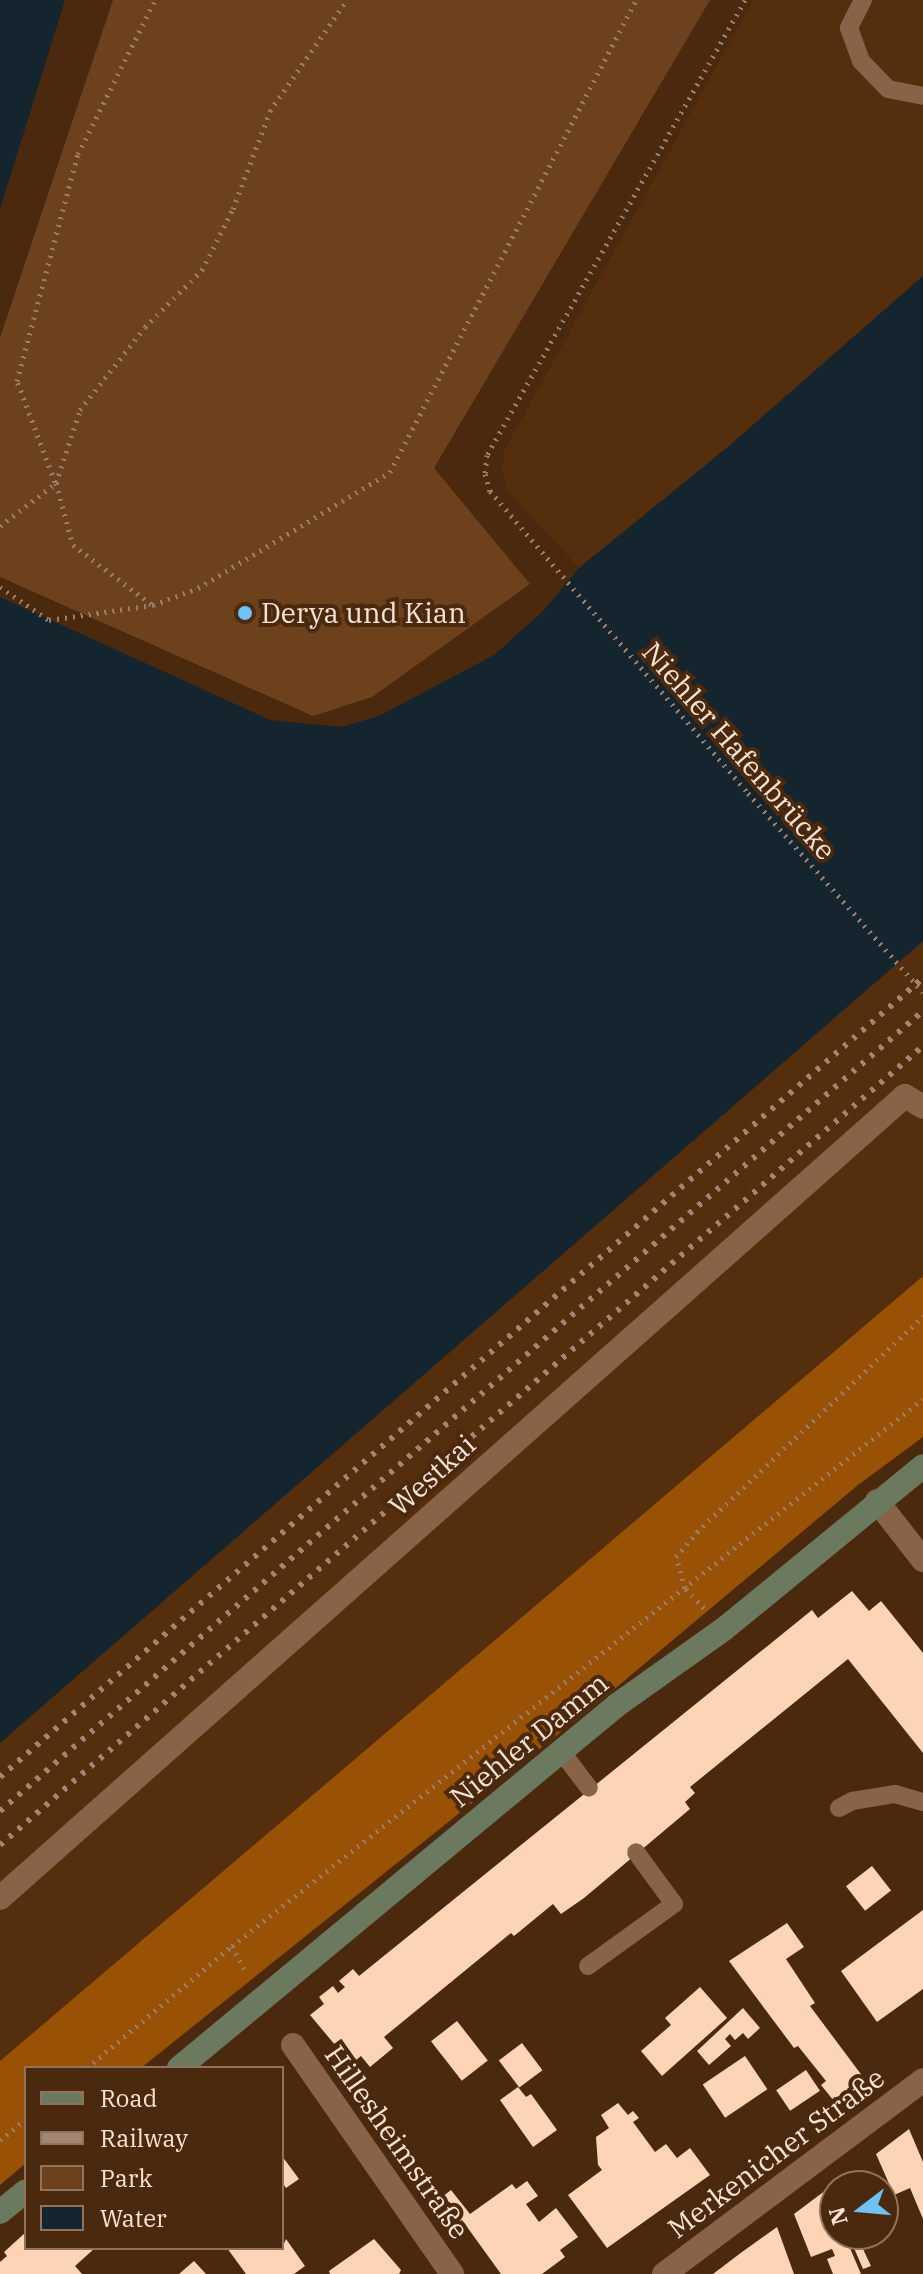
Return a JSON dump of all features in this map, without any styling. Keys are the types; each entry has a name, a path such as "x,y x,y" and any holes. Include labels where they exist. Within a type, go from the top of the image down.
{"street":[{"name":"Westkai","path":"0,1898 917,1094"},
{"name":"Niehler Damm","path":"181,2066 617,1705 724,1629 923,1466"},
{"path":"877,1501 923,1560"},
{"name":"Hillesheimstraße","path":"293,2045 452,2274"},
{"name":"Merkenicher Straße","path":"664,2274 923,2080"},
{"path":"0,2212 24,2193"}],"lane":[{"path":"863,0 849,28 861,61 888,89 923,96"},
{"path":"561,1751 589,1788"},
{"path":"839,1808 852,1801 895,1794 923,1802"},
{"path":"588,1966 674,1904 636,1852"}],"path":[{"path":"153,605 73,545 56,483 17,381 78,154 155,0"},
{"path":"0,526 56,483 80,410 145,327 202,270 233,209 270,111 347,0"},
{"path":"0,587 49,620 153,605 198,588 390,472 636,0"},
{"name":"Niehler Hafenbrücke","path":"745,0 526,383 487,455 485,474 490,491 544,555 923,992"},
{"path":"685,1588 676,1557 697,1532 923,1316"},
{"path":"89,2066 232,1946 923,1399"},
{"path":"0,2140 24,2121"}],"shaded area":[{"path":"753,0 923,0 923,276 729,446 579,568 508,492 502,468 505,449"},
{"path":"923,941 923,1276 0,2061 0,1743"},
{"path":"923,1276 923,1437 858,1485 612,1691 143,2066 24,2066 24,2165 0,2185 0,2061"}],"green space":[{"path":"113,0 710,0 434,468 530,584 372,697 313,716 0,577 0,338"}],"water":[{"path":"0,0 65,0 0,209"},
{"path":"923,276 923,941 0,1743 0,597 270,720 341,727 379,716 494,655 543,611 579,568 729,446"}],"building":[{"path":"852,1591 869,1611 881,1601 923,1653 923,1753 848,1659 690,1787 695,1793 685,1802 690,1809 584,1898 561,1914 553,1904 514,1936 511,1933 384,2037 393,2048 370,2067 361,2056 351,2064 310,2015 324,2004 319,1997 333,1986 338,1993 345,1987 339,1981 353,1969 359,1976 812,1610 818,1618"},
{"path":"872,1866 891,1890 865,1911 846,1886"},
{"path":"923,1910 923,1989 877,2022 841,1971"},
{"path":"787,1923 804,1947 786,1959 815,2003 810,2006 869,2085 838,2106 821,2085 826,2081 798,2046 794,2048 729,1961"},
{"path":"700,1987 727,2018 662,2076 641,2051 671,2025 665,2018"},
{"path":"743,2008 760,2028 748,2039 743,2033 735,2040 730,2034 725,2039 731,2046 709,2065 697,2051"},
{"path":"457,2021 488,2060 462,2081 431,2041"},
{"path":"522,2043 542,2070 519,2088 499,2060"},
{"path":"745,2056 767,2089 725,2118 703,2085"},
{"path":"806,2070 820,2091 790,2111 776,2090"},
{"path":"518,2087 526,2097 531,2094 557,2130 533,2147 500,2100"},
{"path":"618,2103 628,2115 633,2111 639,2118 633,2122 655,2152 666,2144 677,2158 690,2148 710,2175 607,2248 568,2195 602,2170 598,2165 596,2137 609,2128 601,2115"},
{"path":"909,2129 923,2162 923,2219 910,2188 899,2193 899,2170 883,2170 876,2154"},
{"path":"284,2159 299,2179 286,2188 284,2185"},
{"path":"527,2181 538,2196 526,2204 539,2222 556,2208 578,2237 560,2250 565,2257 542,2274 501,2274 462,2220 450,2228 433,2204 451,2190 470,2214 512,2184 516,2189"},
{"path":"819,2195 819,2250 829,2250 811,2257 794,2214"},
{"path":"777,2227 794,2274 713,2274 742,2252"},
{"path":"24,2234 24,2250 93,2250 75,2266 82,2274 0,2274 0,2262 7,2256 4,2252"},
{"path":"286,2239 305,2266 294,2274 246,2274 228,2250 284,2250"},
{"path":"374,2239 401,2270 399,2274 330,2274 329,2271"},
{"path":"832,2250 851,2250 861,2274 833,2274 827,2259 835,2256"},
{"path":"855,2250 863,2250 871,2266 863,2269"},
{"path":"194,2261 206,2274 179,2274"}],"railway":[{"path":"0,1777 923,978"},
{"path":"0,1811 923,1011"},
{"path":"0,1845 923,1046"}],"place":[{"name":"Derya und Kian","path":"245,613"}]}
